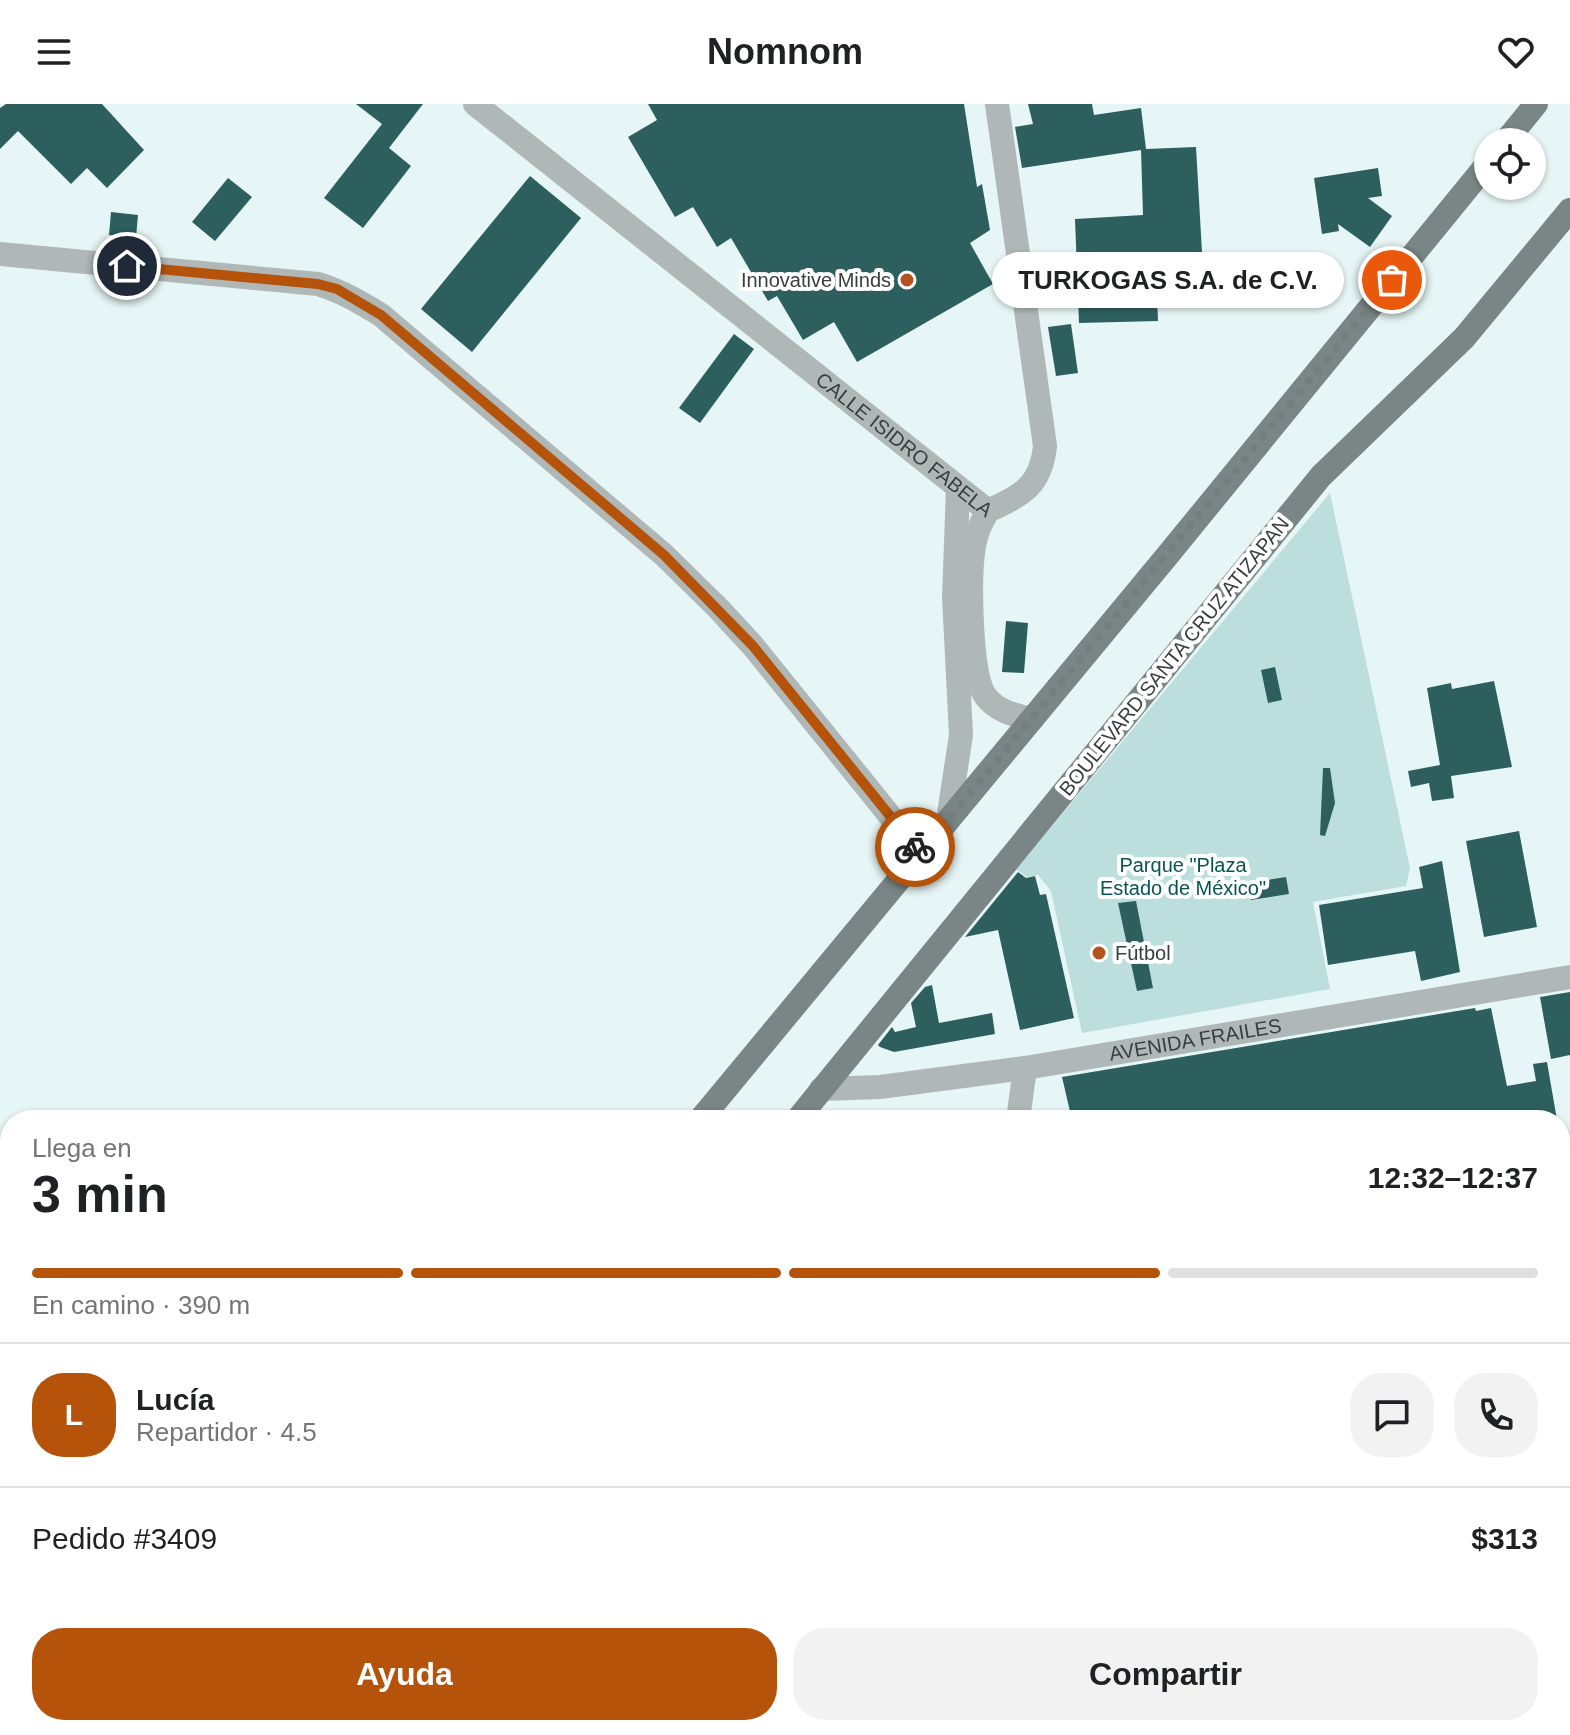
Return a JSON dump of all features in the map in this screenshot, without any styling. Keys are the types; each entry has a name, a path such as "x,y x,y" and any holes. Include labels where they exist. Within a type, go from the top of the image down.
{"main road":[{"path":"1516,128 1536,104"},
{"path":"708,1110 1474,180"},
{"name":"BOULEVARD SANTA CRUZ ATIZAPAN","path":"805,1110 1321,476 1464,338 1570,210"}],"street":[{"name":"CALLE ISIDRO FABELA","path":"475,104 988,511 1014,499 1036,481 1043,465 1045,446 997,104"},
{"path":"0,254 318,284 337,289 381,315 664,555 753,646 920,853"},
{"path":"948,820 961,735 954,597 958,488"},
{"path":"988,511 979,526 972,568 978,679 994,706 1015,716 1032,719"},
{"name":"AVENIDA FRAILES","path":"821,1089 880,1087 1025,1068 1570,977"},
{"path":"1019,1110 1025,1068"}],"green space":[{"name":"Parque \"Plaza Estado de México\"","path":"1330,493 1410,868 1406,886 1313,902 1330,989 1082,1033 1051,891 1038,875 1027,877 1016,869"}],"building":[{"path":"6,104 102,104 144,150 107,188 87,168 71,184 18,131 0,149 0,108"},
{"path":"356,104 423,104 389,148 411,166 363,228 324,198 382,124"},
{"path":"648,104 964,104 977,187 982,184 990,230 970,243 993,284 857,362 834,322 803,340 777,296 768,301 731,238 717,247 693,207 675,217 628,137 657,120"},
{"path":"1028,104 1092,104 1094,115 1141,108 1146,149 1196,147 1203,270 1156,271 1158,321 1079,323 1075,219 1143,215 1141,150 1022,168 1015,127 1033,124"},
{"path":"1378,168 1382,196 1368,198 1392,216 1370,247 1338,224 1339,231 1322,234 1314,178"},
{"path":"530,176 581,218 472,352 421,309"},
{"path":"228,178 252,197 215,241 192,222"},
{"path":"111,212 138,215 136,237 109,235"},
{"path":"1071,324 1078,373 1056,376 1048,327"},
{"path":"734,334 754,349 700,423 679,408"},
{"path":"1006,621 1028,623 1024,673 1002,672"},
{"path":"1275,667 1282,700 1268,703 1261,670"},
{"path":"1494,681 1512,767 1451,776 1454,798 1432,801 1429,783 1411,787 1408,771 1440,765 1427,688 1451,683 1452,689"},
{"path":"1323,768 1330,768 1335,803 1325,836 1320,835"},
{"path":"1519,831 1537,927 1484,937 1466,841"},
{"path":"1442,861 1460,972 1421,981 1415,951 1328,965 1319,905 1423,888 1419,867"},
{"path":"1018,872 1026,878 1035,876 1040,895 1046,894 1074,1018 1020,1030 998,930 965,937"},
{"path":"1286,877 1289,894 1251,900 1248,883"},
{"path":"1136,901 1153,988 1137,991 1118,903"},
{"path":"932,985 939,1023 992,1013 995,1034 894,1052 880,1047 878,1045 892,1027 895,1032 916,1027 911,1003 925,987"},
{"path":"1570,992 1570,1055 1551,1059 1540,997"},
{"path":"1475,1008 1476,1011 1491,1008 1507,1086 1536,1081 1533,1064 1547,1062 1555,1110 1070,1110 1062,1077"}],"way so far":[{"path":"915,847 920,853 948,820 1392,280"}],"place":[{"name":"Innovative Minds","path":"907,280"},
{"name":"TURKOGAS S.A. de C.V.","path":"1392,280"},
{"name":"Fútbol","path":"1099,953"}],"route":[{"path":"127,266 318,284 337,289 381,315 664,555 718,608 753,646 915,847"}]}
